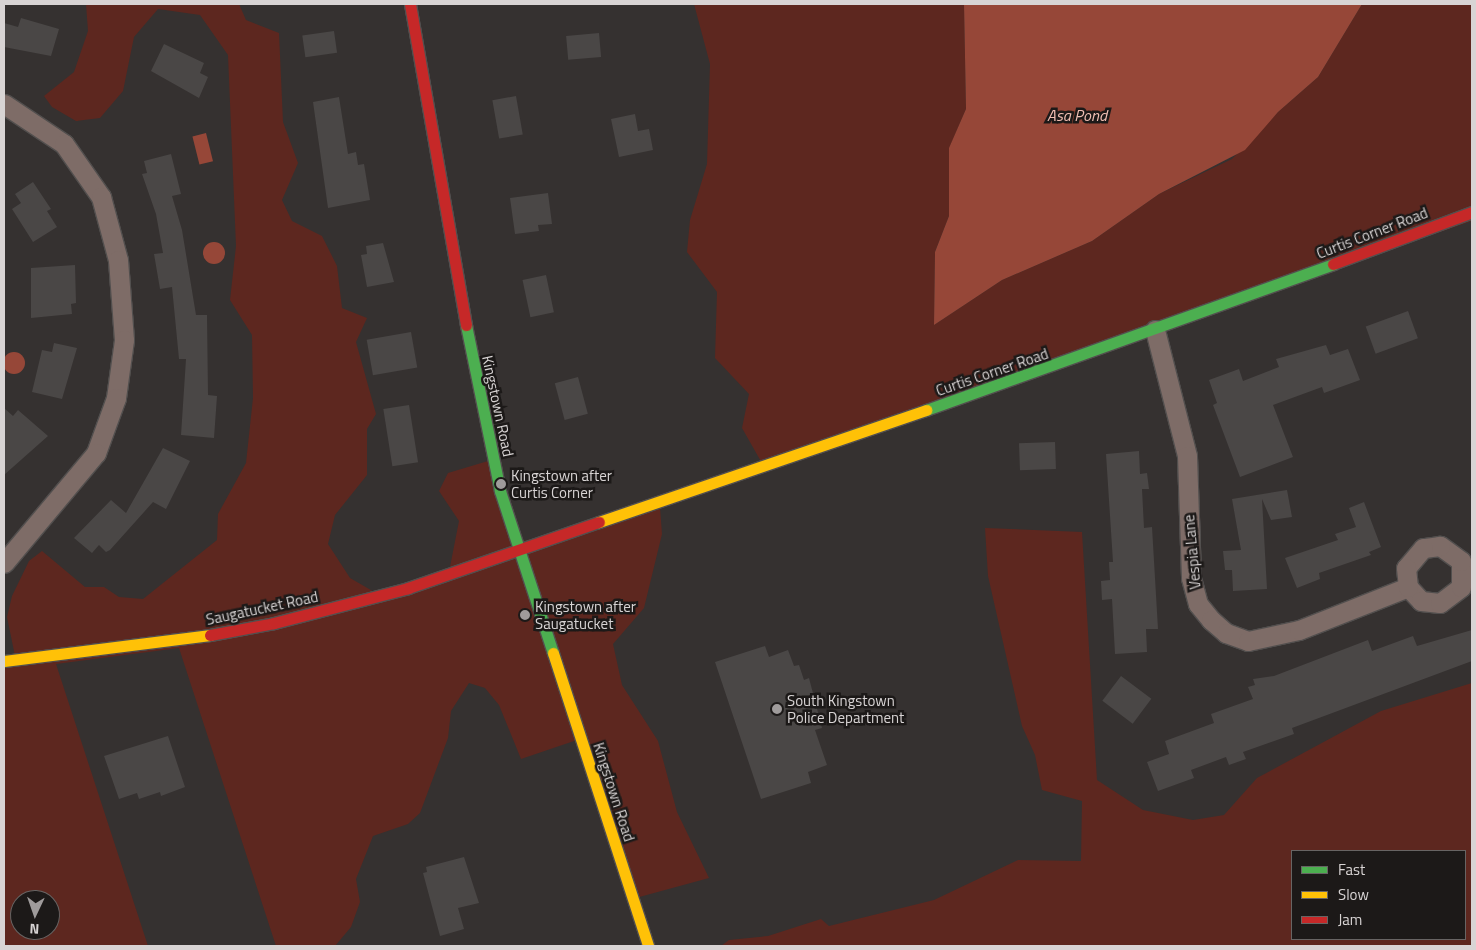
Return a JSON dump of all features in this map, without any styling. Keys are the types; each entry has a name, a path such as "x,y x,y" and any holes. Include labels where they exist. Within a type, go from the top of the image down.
{"street":[{"name":"Kingstown Road","path":"410,4 470,349 500,490 648,946"},
{"path":"4,104 64,144 101,197 118,260 124,340 116,398 96,454 4,563"},
{"name":"Curtis Corner Road","path":"518,549 1155,330 1472,212"},
{"name":"Vespia Lane","path":"1155,330 1187,456 1191,578 1198,604 1211,620 1226,633 1248,641 1266,638 1299,630 1408,587"},
{"name":"Saugatucket Road","path":"4,661 175,641 274,623 408,588 518,549"}],"shaded area":[{"path":"86,4 239,4 246,20 279,33 283,122 298,163 282,200 292,221 322,236 337,266 342,308 367,318 356,342 376,414 367,429 367,475 335,515 328,544 350,578 383,597 448,577 459,521 439,491 448,473 488,461 515,543 660,507 662,534 644,608 613,644 622,685 658,741 677,812 709,878 632,899 577,740 521,759 499,705 485,688 469,683 451,711 448,738 420,813 408,824 373,836 356,879 360,902 351,927 335,946 276,946 179,648 56,664 148,946 4,946 4,665 16,661 7,617 12,596 29,561 42,551 85,587 104,587 119,597 143,599 217,540 218,514 246,463 253,398 252,335 230,300 236,246 228,55 200,15 158,9 134,37 123,91 100,118 76,121 52,107 44,96 74,72 88,31"},
{"path":"694,4 964,4 966,109 949,149 949,216 935,252 934,325 1002,280 1092,241 1159,194 1232,159 1278,112 1318,77 1362,4 1472,4 1472,221 763,465 742,428 749,394 715,358 717,292 687,252 690,220 707,164 710,64"},
{"path":"985,528 1082,532 1097,780 1143,810 1193,820 1224,815 1257,778 1381,711 1472,683 1472,946 721,946 729,940 768,936 821,919 829,926 934,900 1018,860 1081,861 1082,801 1042,790 1035,755 1022,726 988,576"}],"water":[{"name":"Asa Pond","path":"964,4 1362,4 1318,77 1278,112 1245,150 1159,194 1092,241 1002,280 934,325 935,252 949,216 949,148 966,109"},
{"path":"206,133 213,161 199,165 192,136"},
{"path":"214,242 222,245 225,253 222,261 214,264 206,261 203,253 206,245"},
{"path":"14,352 22,355 25,363 22,371 14,374 6,371 3,363 6,355"}],"building":[{"path":"21,18 59,29 51,56 4,47 4,23 18,27"},
{"path":"334,31 337,53 305,57 302,35"},
{"path":"599,33 601,57 568,60 566,36"},
{"path":"164,44 204,63 200,73 208,77 199,98 151,71"},
{"path":"516,96 523,134 499,139 492,100"},
{"path":"339,97 348,154 356,152 358,165 364,164 370,200 328,208 313,102"},
{"path":"635,114 638,131 649,129 653,150 619,157 611,119"},
{"path":"171,154 181,194 172,196 182,230 196,315 207,315 208,395 217,396 214,438 181,435 186,359 179,359 172,287 160,289 154,254 163,253 156,214 142,174 147,173 144,161"},
{"path":"33,182 51,209 47,211 57,227 33,242 12,209 21,203 15,194"},
{"path":"548,193 552,224 538,225 539,231 515,234 510,198"},
{"path":"383,243 394,282 367,287 361,255 367,254 366,246"},
{"path":"75,265 76,303 71,304 72,314 31,318 31,268"},
{"path":"546,275 554,312 530,317 523,280"},
{"path":"1408,311 1418,338 1376,354 1366,326"},
{"path":"411,332 417,367 373,375 367,340"},
{"path":"54,343 77,348 62,399 32,392 42,350 52,352"},
{"path":"1326,345 1330,355 1348,349 1360,380 1324,393 1322,387 1273,405 1293,457 1240,477 1213,405 1217,403 1209,380 1239,369 1243,381 1279,367 1276,359"},
{"path":"578,377 588,414 565,420 555,383"},
{"path":"409,405 418,462 392,466 383,409"},
{"path":"4,408 13,416 18,410 48,436 4,475"},
{"path":"1055,442 1056,469 1020,470 1019,443"},
{"path":"163,448 190,461 166,509 153,502 110,550 106,552 99,545 92,553 74,538 111,500 126,513"},
{"path":"1139,451 1140,474 1147,473 1149,489 1142,489 1144,528 1152,527 1158,629 1146,629 1147,652 1115,654 1112,599 1102,600 1101,581 1110,580 1109,562 1113,562 1106,454"},
{"path":"1287,490 1292,517 1271,520 1262,499 1267,589 1233,591 1232,570 1225,570 1223,551 1241,550 1232,499"},
{"path":"1364,502 1381,547 1369,552 1371,555 1319,573 1320,579 1297,588 1285,558 1338,540 1335,534 1356,527 1349,508"},
{"path":"1472,630 1472,661 1292,728 1294,734 1243,752 1246,759 1229,765 1226,757 1191,770 1194,778 1158,791 1147,762 1169,754 1165,741 1214,723 1211,714 1253,699 1248,687 1255,685 1253,679 1274,676 1368,640 1372,651 1413,636 1417,646"},
{"path":"765,646 769,657 788,650 794,666 799,665 804,680 809,678 822,728 815,730 827,765 808,772 811,783 761,799 715,662"},
{"path":"1121,676 1151,699 1133,724 1102,701"},
{"path":"168,736 185,787 161,796 160,792 139,799 137,793 119,799 104,756"},
{"path":"464,857 479,903 458,908 464,929 440,936 423,873 427,872 426,867"}],"traffic: fast":[{"path":"926,410 1333,264"},
{"path":"466,325 500,491 553,653"}],"traffic: slow":[{"path":"599,522 926,410"},
{"path":"4,661 210,635"},
{"path":"553,653 648,946"}],"traffic: jam":[{"path":"410,4 466,325"},
{"path":"1333,264 1472,212"},
{"path":"210,635 274,623 408,588 599,522"}],"place":[{"name":"Kingstown after Curtis Corner","path":"501,484"},
{"name":"Kingstown after Saugatucket","path":"525,615"},
{"name":"South Kingstown Police Department","path":"777,709"}]}
